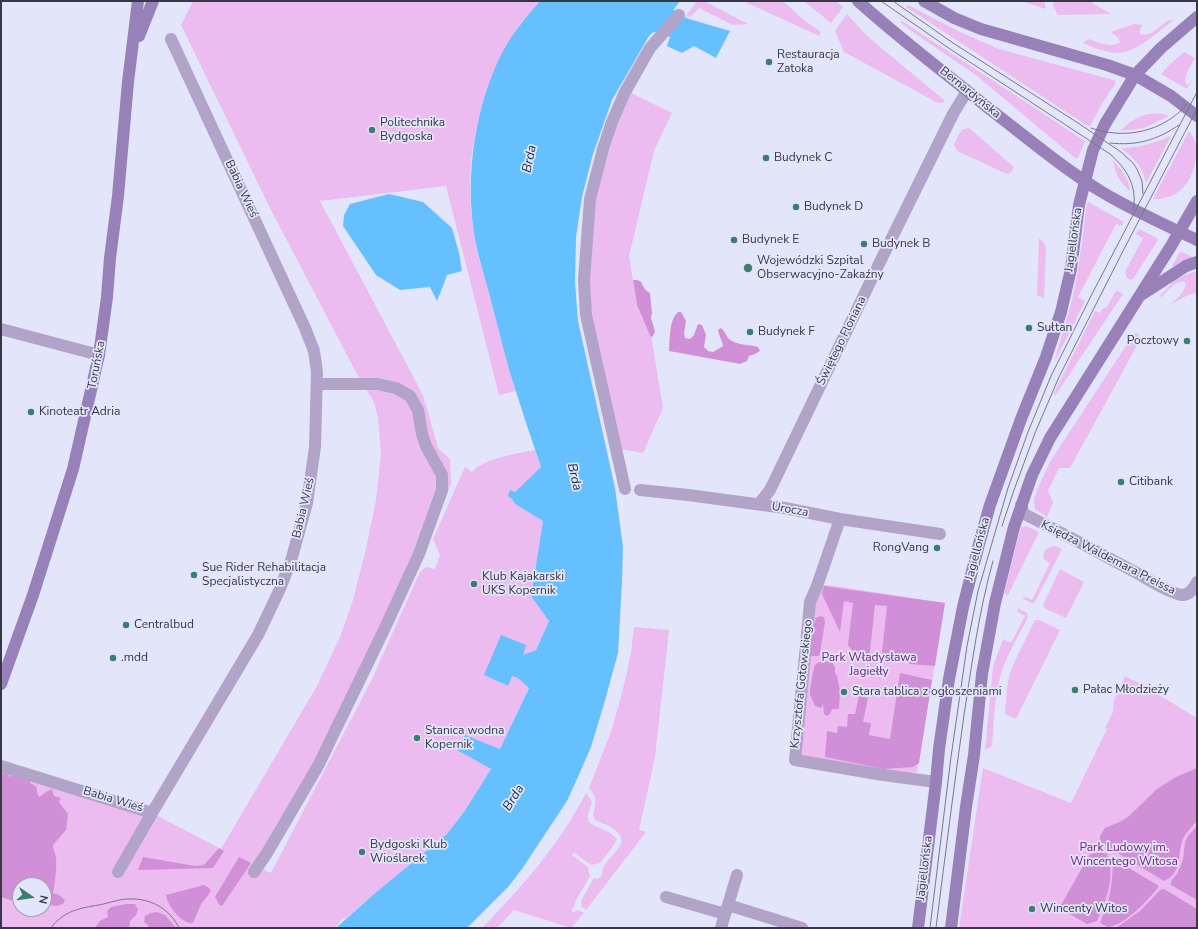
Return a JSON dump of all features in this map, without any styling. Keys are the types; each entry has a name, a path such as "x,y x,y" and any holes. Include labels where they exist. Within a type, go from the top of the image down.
{"main road":[{"name":"Toruńska","path":"1,684 30,602 71,475 99,355 107,297 128,82 138,1"},
{"name":"Toruńska","path":"132,58 153,1"},
{"name":"Bernardyńska","path":"858,1 967,91 1069,171 1127,206 1197,240"},
{"path":"924,1 954,18 981,29 1135,74 1171,96 1197,116"},
{"path":"1135,74 1161,48 1197,17"},
{"name":"Jagiellońska","path":"918,928 939,749 949,680 968,583 997,485 1021,418 1046,357 1061,312 1071,269 1079,205 1093,150 1101,132 1135,74"},
{"path":"951,928 974,755 982,674 987,642 1002,573 1021,505 1032,475 1050,438 1180,232 1197,201"},
{"path":"1137,298 1186,266 1197,262"}],"street":[{"path":"625,489 586,315 584,280 590,199 603,149 612,122 626,92 650,48 679,15"},
{"name":"Babia Wieś","path":"1,766 152,812 258,635 289,567 307,503 316,447 317,372 314,351 306,328 172,39"},
{"name":"Świętego Floriana","path":"759,504 770,490 880,261 953,114 967,91"},
{"path":"1,329 99,355"},
{"path":"254,872 267,853 318,766 420,554 442,490 442,474 426,446 422,434 418,410 410,396 396,388 377,384 317,384"},
{"name":"Urocza","path":"640,490 759,504 840,519 940,534"},
{"name":"Księdza Waldemara Preissa","path":"1021,505 1024,514 1178,594 1184,595 1192,590 1197,582"},
{"name":"Krzysztofa Gotowskiego","path":"840,519 818,586 810,602 794,760 936,782"},
{"path":"118,872 152,812"},
{"path":"721,928 737,875"},
{"path":"666,897 726,909 802,928"}],"green space":[{"path":"193,1 540,1 518,27 498,63 477,125 471,167 471,204 477,251 516,391 499,395 446,186 320,201 423,395 438,448 450,459 451,484 424,556 313,765 254,865 271,873 371,681 420,572 426,567 435,569 440,555 433,539 465,467 472,472 477,467 492,460 535,450 541,467 515,492 512,499 515,504 543,521 531,596 549,621 536,650 484,675 507,686 512,676 518,678 529,687 500,749 465,735 457,749 491,769 464,812 447,834 345,919 343,918 335,928 1,928 1,766 152,813 221,849 317,686 340,637 353,600 366,549 376,500 381,453 378,417 374,402 358,376 270,208 181,25"},
{"path":"697,1 704,1 748,24 733,25 699,8 690,17 686,16"},
{"path":"743,1 783,1 805,21 821,32 819,36"},
{"path":"804,1 836,1 843,7 831,23"},
{"path":"1021,1 1044,1 1046,9"},
{"path":"1053,1 1089,1 1111,14 1058,15 1053,6"},
{"path":"908,5 960,32 999,49 1113,80 1115,81 1115,84 1090,126 1086,125 906,7"},
{"path":"847,14 867,36 944,100 943,103 938,103 844,52 835,31"},
{"path":"1175,19 1140,46 1132,50 1116,53 1108,52 1083,43 1088,39 1113,45 1120,42 1117,36 1111,33 1113,31 1134,24 1143,25 1140,29 1140,34 1144,35 1151,33 1167,21"},
{"path":"902,21 1085,141 1078,158 1075,158 977,76 910,30 901,23"},
{"path":"1184,52 1195,58 1186,75 1186,85 1192,80 1187,89 1161,74"},
{"path":"631,93 672,113 654,151 629,256 637,305 652,341 663,408 643,453 620,449 595,342 589,287 592,214 616,129"},
{"path":"1147,114 1161,114 1169,116 1144,128 1121,131 1132,121"},
{"path":"969,128 1014,167 1011,172 1007,174 957,151 954,145 959,134 963,129"},
{"path":"1189,131 1196,145 1195,162 1190,178 1180,191 1173,195 1153,199"},
{"path":"1171,136 1146,183 1137,163 1121,148 1147,145"},
{"path":"1113,160 1126,178 1130,191 1123,185 1118,177"},
{"path":"1088,202 1124,222 1122,226 1116,224 1078,297 1085,301 1055,359 1073,296"},
{"path":"1139,229 1157,238 1158,240 1133,279 1130,280 1127,278 1125,272 1143,238 1136,234"},
{"path":"1039,238 1044,243 1046,248 1044,298 1037,295"},
{"path":"1180,252 1194,258 1173,267 1172,266"},
{"path":"1197,271 1197,293 1186,296 1170,305 1184,289 1185,282 1181,282 1172,286 1162,297 1160,296 1177,278"},
{"path":"633,280 640,281 645,290 650,293 651,318 655,331 651,338 637,305"},
{"path":"1118,291 1123,294 1055,396 1054,393 1095,311 1100,313 1102,309 1107,307 1115,292"},
{"path":"678,312 681,312 686,321 684,333 685,338 690,339 694,335 698,324 702,325 706,335 704,347 708,351 713,352 723,346 718,330 721,328 732,341 739,344 758,347 760,351 749,356 747,361 740,364 669,351 671,325 675,315"},
{"path":"1136,333 1139,335 1140,340 1070,468 1059,468 1048,491 1053,502 1047,517 1035,509 1034,500 1050,462 1133,335"},
{"path":"1027,526 1039,532 1008,595 1004,593 1021,527"},
{"path":"1054,546 1062,549 1035,602 1032,603 1022,598 1026,597 1032,600 1050,563 1044,559 1043,555 1047,548"},
{"path":"1060,569 1084,582 1066,618 1046,609 1043,605"},
{"name":"Park Władysława Jagiełły","path":"828,585 945,603 917,772 883,775 795,760 817,586"},
{"path":"824,586 945,603 935,666 909,664 910,655 892,654 891,662 881,661 887,606 875,605 869,660 865,659 866,654 860,654 860,658 858,658 848,645 853,603 844,601 840,632 822,594"},
{"path":"1017,608 1027,613 1028,617 1002,670 996,694 992,745 985,750 993,667 1003,639 1011,643 1025,616 1018,612"},
{"path":"820,616 824,617 825,622 820,653 819,656 810,656 813,627 816,618"},
{"path":"1035,620 1039,620 1060,630 1016,719 1005,714 1007,688 1014,663"},
{"path":"634,627 669,630 655,757 639,830 646,832 586,910 581,906 581,901 594,878 598,879 602,875 604,866 616,852 621,842 621,838 618,833 610,827 595,820 593,815 595,798 589,788 612,729 631,653"},
{"path":"822,661 832,662 835,667 835,673 840,691 839,709 832,709 830,714 827,716 824,714 823,704 821,708 815,706 810,694 814,667"},
{"path":"900,673 932,680 919,763 913,767 884,769 825,757 827,731 837,733 838,726 847,727 848,714 855,714 859,696 868,698 863,722 871,723 869,735 890,739"},
{"name":"Park Ludowy im. Wincentego Witosa","path":"1125,676 1147,687 1197,717 1197,928 959,928 983,768 1071,803 1107,729 1105,728 1113,712 1114,700"},
{"path":"1197,768 1197,821 1183,839 1177,868 1170,877 1164,881 1103,844 1100,840 1100,836 1105,828 1122,821 1129,816 1157,789 1176,777"},
{"path":"6,772 10,777 15,773 30,777 30,783 36,787 39,797 52,789 54,796 61,798 59,802 68,814 66,830 53,845 56,857 56,875 53,893 59,895 65,900 63,904 52,905 52,877 12,877 12,900 1,897 1,775"},
{"path":"586,793 592,802 588,815 588,821 610,833 617,839 600,863 591,865 574,853 572,855 589,868 588,870 590,876 576,900 574,907 572,908 572,913 578,910 584,913 571,928 514,910 497,928 482,928 526,881 564,830"},
{"path":"1197,826 1197,900 1171,885 1171,881 1177,874 1183,860 1185,842"},
{"path":"219,848 224,851 213,868 138,870 143,857 195,866 204,865"},
{"path":"1100,852 1107,854 1110,862 1109,888 1097,921 1087,924 1061,909 1061,905 1090,854"},
{"path":"239,857 251,863 222,906 218,904 215,897"},
{"path":"1117,861 1159,886 1143,905 1129,917 1122,922 1108,927 1100,923 1110,894 1113,863"},
{"path":"204,885 211,891 201,904 193,923 184,921 172,909 166,895"},
{"path":"1164,889 1197,909 1197,928 1116,928 1140,911 1160,890"},
{"path":"135,904 138,909 136,915 130,921 129,928 95,928 100,921 108,917 107,911 111,907"},
{"path":"157,912 165,915 176,928 149,928 144,922 145,916"}],"water":[{"name":"Brda","path":"540,1 680,1 674,9 675,13 689,19 730,31 716,58 694,46 682,53 667,46 670,37 659,31 652,33 649,36 612,100 593,154 582,197 576,237 575,282 578,321 615,488 623,547 618,653 591,747 567,801 509,886 467,928 336,928 374,894 447,834 464,812 491,769 457,750 465,735 500,749 529,688 518,678 512,676 508,686 484,675 501,635 526,645 523,655 536,650 549,621 531,596 543,521 515,504 508,496 510,490 515,492 541,467 509,369 478,253 473,229 471,203 473,152 477,127 491,78 509,41"},
{"path":"389,194 423,202 452,228 462,271 447,275 437,301 430,287 400,290 376,275 343,226 344,215 350,204"}],"tram line":[{"path":"881,1 950,49 1110,154 1126,172 1130,179 1134,194 1133,210"},
{"path":"893,1 953,43 1121,152 1137,169 1142,181 1143,194"},
{"path":"930,928 951,757 967,646 978,591 1008,488 1028,432 1051,376 1197,92"},
{"path":"1091,128 1104,132 1117,133 1143,131 1167,121 1178,114 1187,104"},
{"path":"1002,526 1035,433 1059,377 1197,109"},
{"path":"1110,143 1129,144 1146,141 1163,135 1179,125"},
{"path":"936,928 970,676 980,618 993,561"},
{"path":"51,928 56,922 72,911 118,900 129,899 145,900 159,906 170,915 179,928"}],"place":[{"name":"Restauracja Zatoka","path":"769,62"},
{"name":"Politechnika Bydgoska","path":"372,130"},
{"name":"Budynek C","path":"766,158"},
{"name":"Budynek D","path":"796,207"},
{"name":"Budynek E","path":"734,240"},
{"name":"Budynek B","path":"864,244"},
{"name":"Wojewódzki Szpital Obserwacyjno-Zakaźny","path":"748,268"},
{"name":"Sułtan","path":"1029,328"},
{"name":"Budynek F","path":"750,332"},
{"name":"Pocztowy","path":"1187,341"},
{"name":"Kinoteatr Adria","path":"31,412"},
{"name":"Citibank","path":"1121,482"},
{"name":"RongVang","path":"937,548"},
{"name":"Sue Rider Rehabilitacja Specjalistyczna","path":"194,575"},
{"name":"Klub Kajakarski UKS Kopernik","path":"474,584"},
{"name":"Centralbud","path":"126,625"},
{"name":".mdd","path":"113,658"},
{"name":"Pałac Młodzieży","path":"1075,690"},
{"name":"Stara tablica z ogłoszeniami","path":"844,692"},
{"name":"Stanica wodna Kopernik","path":"417,738"},
{"name":"Bydgoski Klub Wioślarek","path":"362,852"},
{"name":"Wincenty Witos","path":"1032,909"}]}
